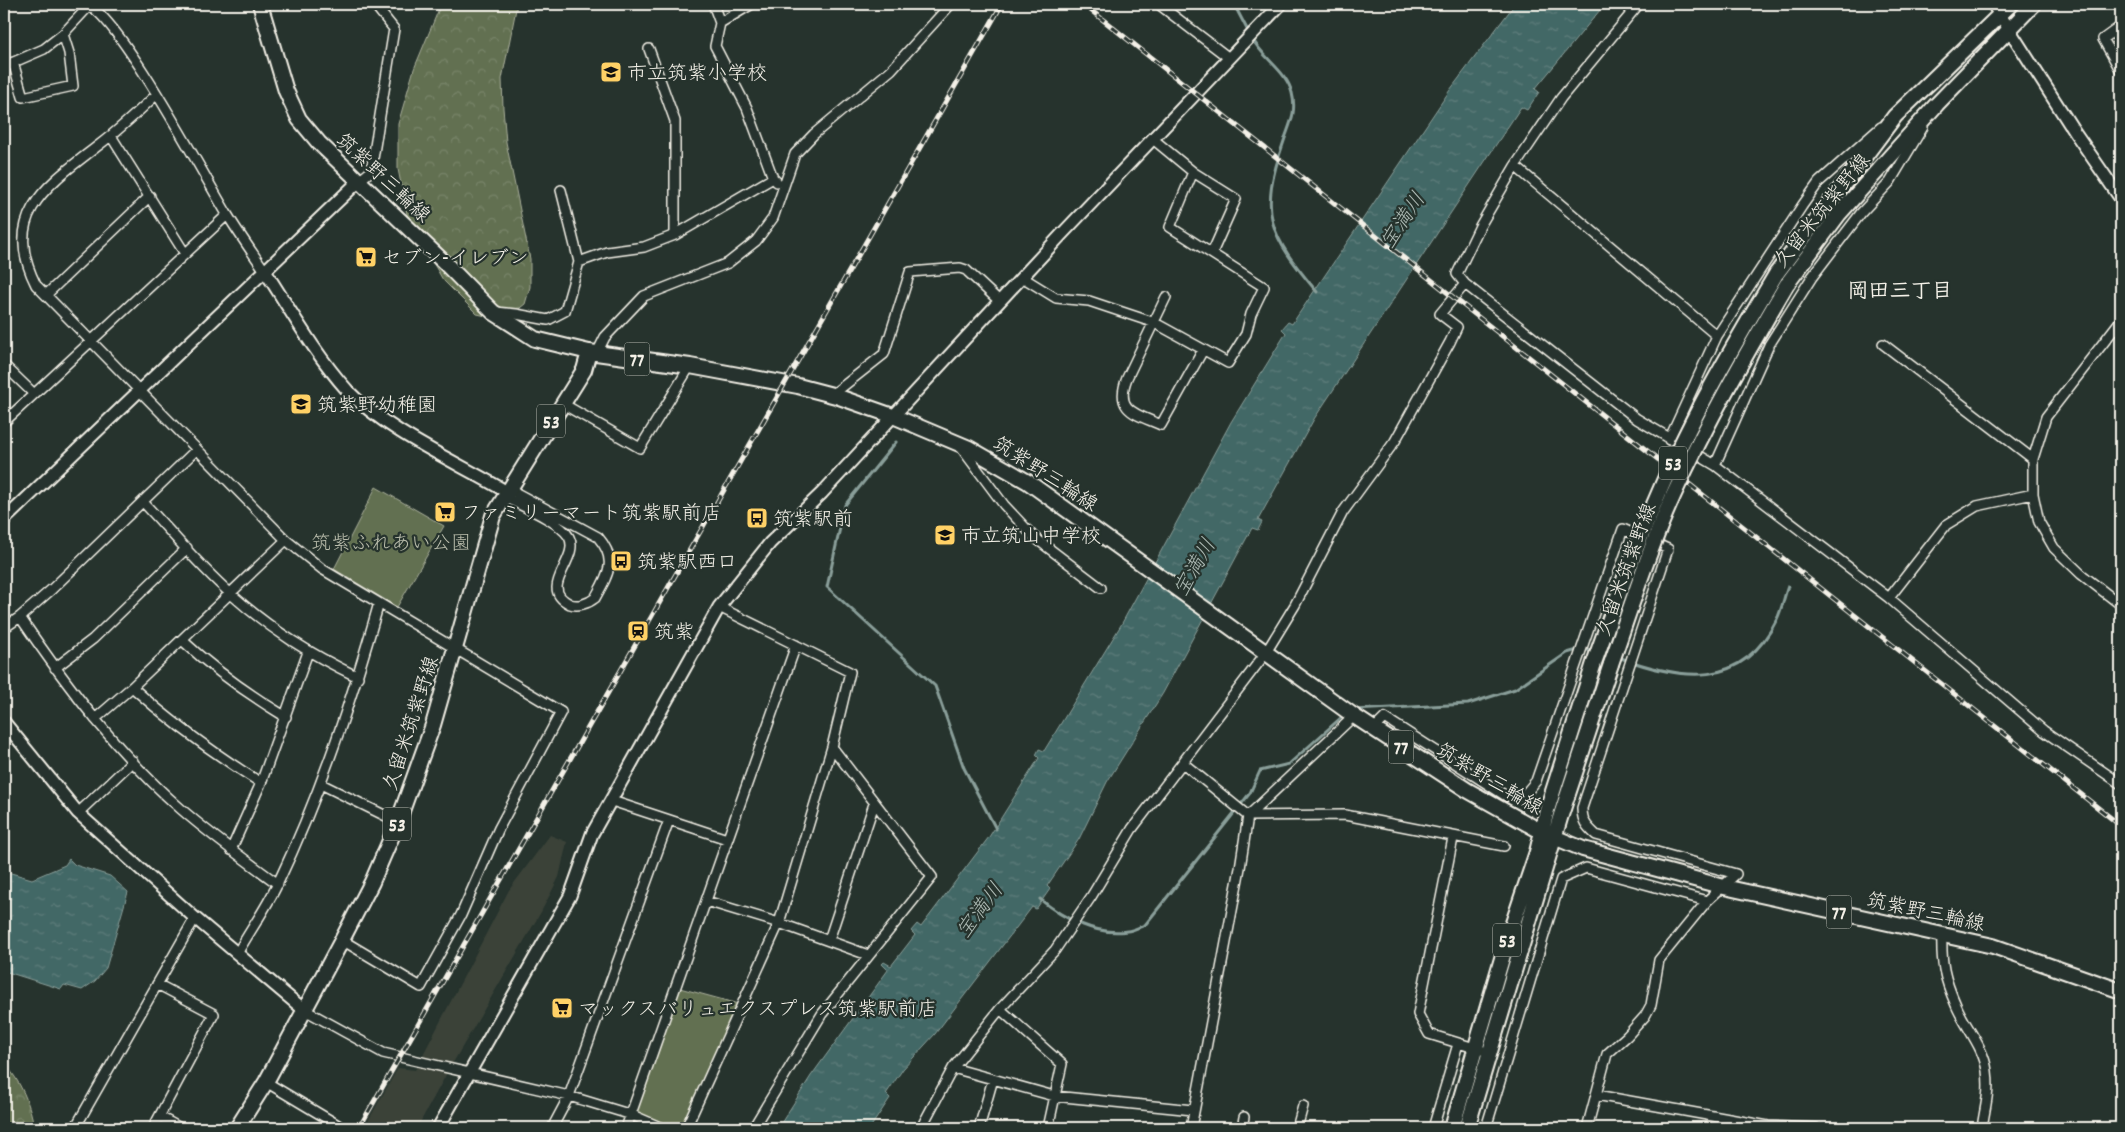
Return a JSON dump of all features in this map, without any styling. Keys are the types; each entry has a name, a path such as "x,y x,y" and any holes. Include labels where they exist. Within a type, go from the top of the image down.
{"main road":[{"name":"筑紫野三輪線","path":"260,4 276,62 299,119 319,143 492,312 535,339 593,353 690,366 780,382 832,395 893,416 958,442 1028,482 1139,561 1264,654 1467,790 1542,832 1583,849 1724,887 1993,946 2121,991"},
{"name":"久留米筑紫野線","path":"1452,1128 1474,1049 1594,662 1633,555 1661,487 1710,388 1776,274 1895,116 1996,9 2011,4"},
{"name":"久留米筑紫野線","path":"1467,1128 1611,664 1648,558 1674,494 1742,360 1787,284 1838,214 1936,104 2034,4"},
{"name":"久留米筑紫野線","path":"237,1128 266,1082 303,1009 342,940 372,882 398,822 433,725 493,516 593,353"}],"street":[{"path":"63,34 69,53 73,86 23,97 8,62 44,49 63,34 88,4 118,35 157,94 227,215 318,353 348,391 389,424 507,493 559,527 568,535 572,544 572,551 557,582 558,593 562,598 578,605 595,598 609,569 608,552 604,544 591,534 507,493"},
{"path":"4,520 359,180 371,171 394,29 374,4"},
{"path":"713,4 720,23 715,46 747,108 773,178 782,187"},
{"path":"720,23 752,4"},
{"path":"438,1128 570,896 592,834 719,607 770,543 822,493 1022,277 1281,4"},
{"path":"1639,4 1561,98 1515,166 1480,226 1457,274 1465,284 1637,419 1669,440 1715,465 1889,598 2044,731 2121,784"},
{"path":"593,353 605,336 644,296 728,263 756,241 773,218 782,187 795,154 814,134 891,70 946,5"},
{"path":"1161,6 1229,58"},
{"path":"1996,9 2121,199"},
{"path":"2121,26 2103,39 2121,72"},
{"path":"649,49 675,121 675,235"},
{"path":"157,94 110,136 45,187 32,203 21,224 19,249 26,269 36,285 47,294 140,389 196,450 286,540 322,569 561,712 499,828 461,915 422,987 342,940"},
{"path":"1715,465 1769,345 1812,277 1862,213 1890,182 1936,104"},
{"path":"1669,440 1717,336 1819,182 1895,116"},
{"path":"110,136 184,252"},
{"path":"1153,139 1193,172 1236,199 1212,253"},
{"path":"1515,166 1717,336"},
{"path":"1022,277 1056,298 1089,301 1155,324 1228,363 1246,334 1250,314 1264,286 1170,226 1193,172"},
{"path":"579,262 607,252 644,247 675,235 773,178"},
{"path":"492,312 548,320 565,311 579,262 561,190"},
{"path":"47,294 150,196"},
{"path":"4,422 184,252 227,215"},
{"path":"832,395 884,354 910,272 960,268 966,270 996,298"},
{"path":"921,1128 953,1068 1000,1009 1054,950 1091,897 1132,829 1264,654 1295,605 1343,512 1395,441 1450,342 1456,326 1440,314 1465,284"},
{"path":"1166,296 1155,324 1122,390 1124,404 1129,410 1161,425 1203,350"},
{"path":"2121,320 2118,330 2046,418 2033,459 2033,494 2040,522 2054,548 2081,574 2121,606"},
{"path":"1883,344 2033,459"},
{"path":"4,365 33,393"},
{"path":"563,404 640,448 690,366"},
{"path":"958,442 1004,505 1034,537 1101,588"},
{"path":"4,628 20,617 144,503 196,450"},
{"path":"1889,598 1946,525 1977,506 2033,494"},
{"path":"144,503 230,593 268,624 308,652 358,677"},
{"path":"1374,729 1385,718 1506,796 1526,793 1536,781 1623,529 1668,549 1582,808 1582,818 1586,826 1596,834 1736,874 1707,901 1659,960 1651,1005 1645,1016 1607,1054 1587,1128"},
{"path":"94,719 132,688 286,540"},
{"path":"55,668 93,639 187,548"},
{"path":"238,952 278,884 321,784 358,677 379,603"},
{"path":"686,1128 779,923 832,747 850,672 719,607"},
{"path":"20,617 55,668 94,719 133,761 180,809 231,850 278,884"},
{"path":"182,640 209,666 248,695 286,717"},
{"path":"626,1128 796,646"},
{"path":"231,850 262,783 308,652"},
{"path":"132,688 169,720 206,748 262,783"},
{"path":"1191,1128 1248,816 1354,716"},
{"path":"4,722 78,813 195,918 238,952 303,1009 383,1053 470,1071 569,1096 632,1115 662,1128"},
{"path":"753,1128 822,1014 932,877 832,747"},
{"path":"78,813 133,761"},
{"path":"1183,763 1248,816 1345,815 1453,838 1504,846"},
{"path":"321,784 398,822"},
{"path":"612,801 727,839"},
{"path":"829,940 874,804"},
{"path":"552,1128 569,1096 669,820"},
{"path":"1453,838 1418,1014 1430,1034 1474,1049 1490,1052"},
{"path":"1486,1128 1561,878 1586,868 1707,901"},
{"path":"706,901 779,923 868,955"},
{"path":"74,1128 195,918"},
{"path":"1942,934 1941,964 1956,1005 1977,1044 1987,1069 1988,1102 1982,1128"},
{"path":"153,1128 214,1014 157,984"},
{"path":"1000,1009 1062,1064 1048,1128"},
{"path":"1433,1128 1458,1044"},
{"path":"953,1068 1054,1096 1193,1110"},
{"path":"980,1128 993,1079"},
{"path":"266,1082 338,1125 336,1128"},
{"path":"1596,1095 1768,1126 1816,1128"},
{"path":"1297,1128 1303,1106"},
{"path":"160,1117 180,1128"},
{"path":"1242,1128 1244,1117"}],"shaded area":[{"path":"550,835 567,842 559,877 541,912 417,1128 364,1128 398,1068 415,1070 509,890"}],"green space":[{"path":"441,4 517,4 502,79 503,108 506,142 530,259 530,287 525,304 511,315 496,318 477,314 443,280 408,219 398,169 398,124 414,69"},
{"name":"筑紫ふれあい公園","path":"376,487 444,526 397,607 334,569"},
{"path":"676,987 742,1005 686,1128 662,1128 632,1115"},
{"path":"4,1063 24,1093 34,1128 4,1128"}],"water":[{"name":"宝満川","path":"1515,4 1605,4 1535,89 1539,92 1527,110 1521,107 1314,419 1258,520 1262,522 1258,530 1252,528 1163,693 1107,782 1079,839 1047,886 1050,889 1036,909 1032,907 935,1034 903,1069 886,1094 890,1098 870,1128 778,1128 811,1076 888,970 882,964 884,962 891,966 915,935 911,931 917,924 921,927 989,837 1039,758 1036,755 1039,749 1044,751 1121,625 1231,422 1286,333 1282,329 1288,322 1292,324 1450,90"},
{"path":"69,859 75,865 110,876 128,892 106,968 95,981 82,990 64,985 61,989 4,971 4,871 32,879 65,865"}],"waterway":[{"path":"1228,4 1237,10 1249,33"},
{"path":"1252,38 1285,78 1292,93 1294,106 1271,188 1270,206 1273,222 1288,254 1317,292"},
{"path":"896,442 845,505 827,587 935,686 964,768 996,829"},
{"path":"1618,657 1664,671 1687,674 1708,674 1728,669 1746,659 1763,642 1779,615 1788,586"},
{"path":"1354,710 1468,704 1515,689 1567,653 1581,649 1593,651"},
{"path":"1040,899 1069,919 1104,931 1132,930 1145,925 1250,793 1260,771 1289,764 1344,715"}],"railway":[{"path":"359,1128 1002,4"},
{"path":"1083,4 2121,826"}],"place":[{"name":"市立筑紫小学校","path":"611,72"},
{"name":"セブン-イレブン","path":"366,257"},
{"name":"筑紫野幼稚園","path":"301,404"},
{"name":"ファミリーマート筑紫駅前店","path":"445,512"},
{"name":"筑紫駅前","path":"757,518"},
{"name":"市立筑山中学校","path":"945,535"},
{"name":"筑紫駅西口","path":"621,561"},
{"name":"筑紫","path":"638,631"},
{"name":"マックスバリュエクスプレス筑紫駅前店","path":"562,1008"}],"district":[{"name":"岡田三丁目","path":"1900,290"}]}
